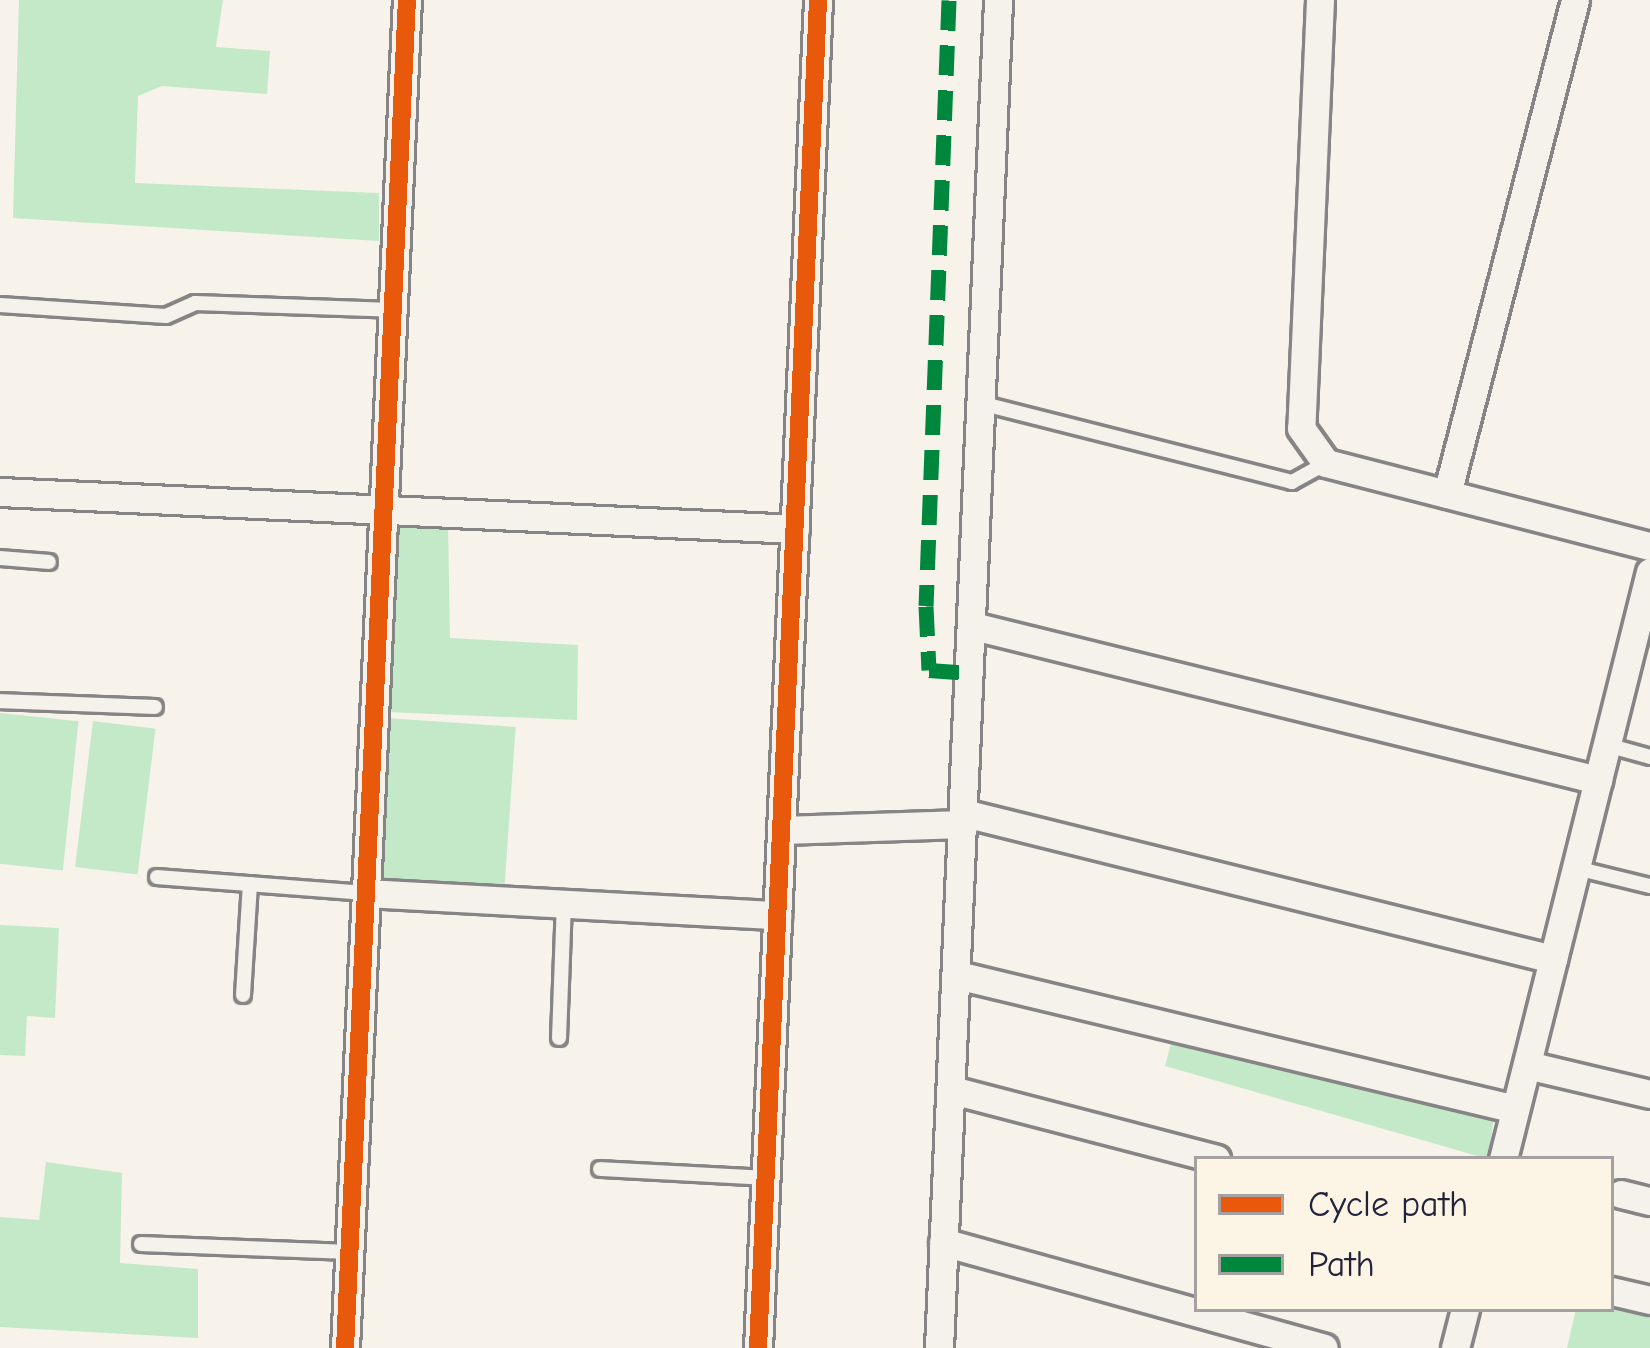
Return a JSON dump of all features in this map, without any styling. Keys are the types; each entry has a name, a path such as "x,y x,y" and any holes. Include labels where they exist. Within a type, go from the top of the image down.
{"street":[{"path":"345,1348 407,0"},
{"path":"758,1348 818,0"},
{"path":"943,1347 943,1242 998,0"},
{"path":"1319,0 1301,428 1326,463 1650,546"},
{"path":"1448,494 1575,0"},
{"path":"0,492 795,529"},
{"path":"1504,1156 1650,572"},
{"path":"973,626 1598,780"},
{"path":"782,830 964,818 1553,958"},
{"path":"365,892 778,915"},
{"path":"957,975 1515,1109"},
{"path":"1527,1065 1650,1094"},
{"path":"952,1090 1205,1156"},
{"path":"1621,1194 1650,1201"},
{"path":"943,1242 1194,1312"},
{"path":"1614,1292 1650,1300"},
{"path":"1195,1312 1324,1348"},
{"path":"1456,1348 1464,1312"}],"lane":[{"path":"0,305 166,316 195,303 392,310"},
{"path":"980,403 1292,482 1326,463"},
{"path":"0,558 49,562"},
{"path":"0,701 155,707"},
{"path":"1606,746 1650,757"},
{"path":"1576,868 1650,886"},
{"path":"157,877 365,892"},
{"path":"243,994 250,884"},
{"path":"559,1039 564,904"},
{"path":"600,1168 766,1178"},
{"path":"141,1244 349,1252"}],"green space":[{"path":"19,0 223,0 216,47 270,51 267,94 162,86 138,96 135,183 379,193 379,241 13,218"},
{"path":"392,521 448,523 450,638 578,645 577,720 386,712"},
{"path":"0,713 79,721 63,870 0,864"},
{"path":"387,718 516,727 504,893 375,884"},
{"path":"93,721 156,729 138,875 75,867"},
{"path":"0,925 59,928 55,1018 27,1016 25,1056 0,1055"},
{"path":"1173,1036 1494,1117 1488,1156 1478,1156 1165,1066"},
{"path":"46,1162 122,1173 120,1263 198,1269 198,1338 0,1327 0,1217 39,1220"},
{"path":"1614,1303 1650,1312 1650,1348 1567,1348 1575,1312 1614,1312"}],"marked path":[{"path":"949,0 926,606 929,670 971,673"}],"cycle path":[{"path":"345,1348 407,0"},
{"path":"758,1348 818,0"}]}
